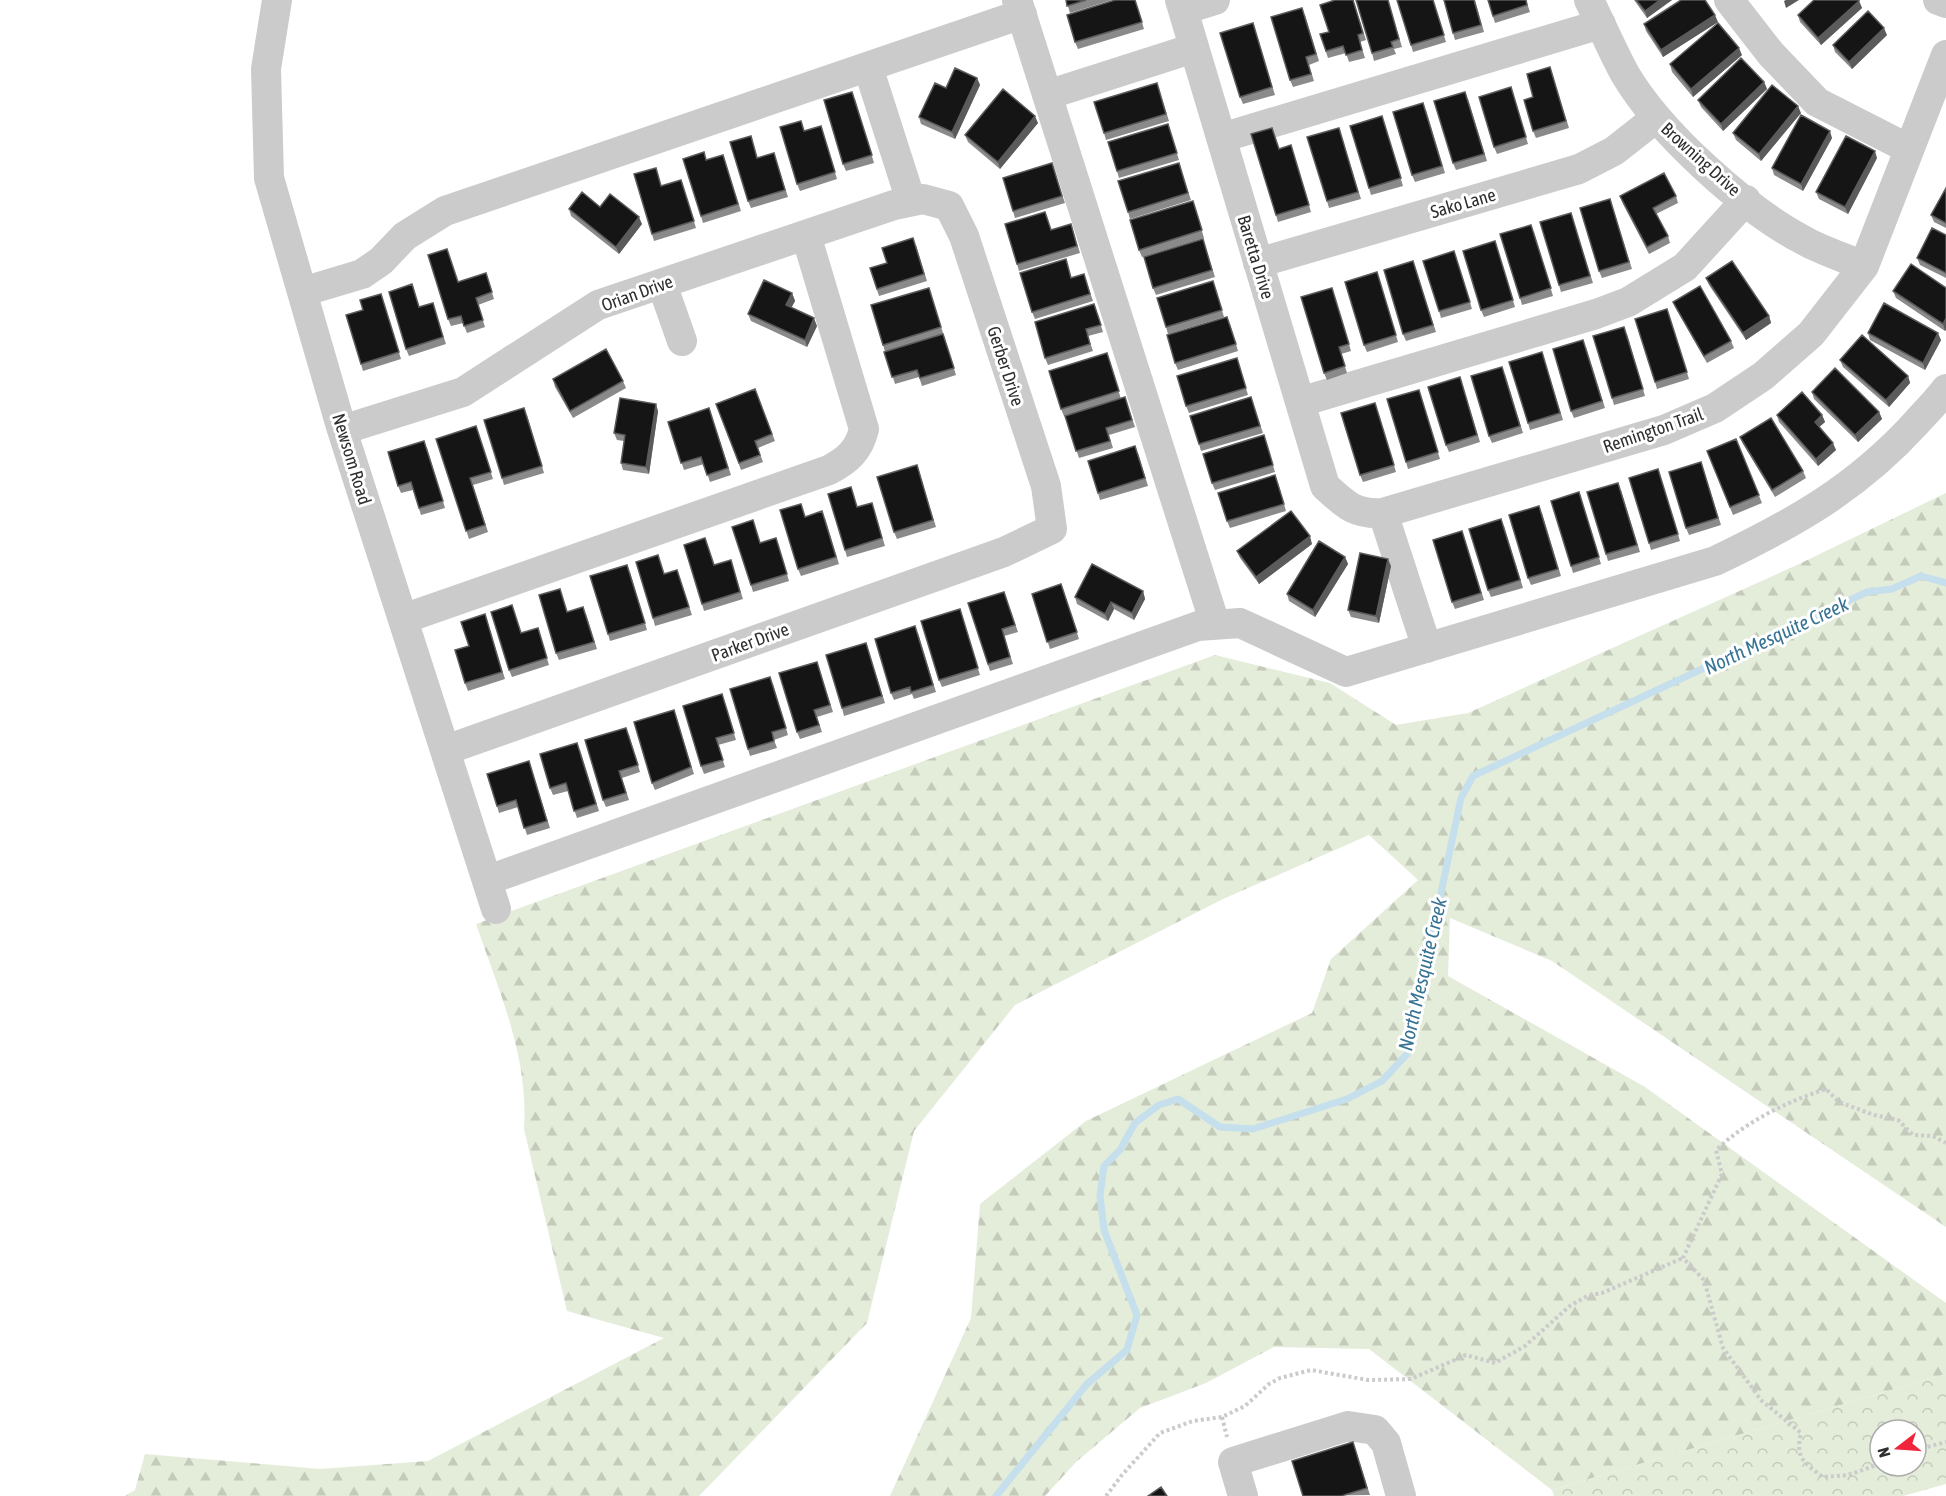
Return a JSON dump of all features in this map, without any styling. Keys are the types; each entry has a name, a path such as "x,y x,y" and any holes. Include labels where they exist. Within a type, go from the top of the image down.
{"street":[{"name":"Newsom Road","path":"277,0 266,69 269,178 342,430 496,909"},
{"path":"1181,5 1215,0"},
{"path":"1730,0 1771,54 1817,102 1910,149"},
{"path":"1938,0 1946,3"},
{"name":"Baretta Drive","path":"1181,5 1325,486 1347,506"},
{"path":"302,292 362,274 381,261 405,236 445,212 868,67 1019,7 1215,624"},
{"path":"1221,138 1595,12"},
{"name":"Browning Drive","path":"1595,12 1626,75 1656,118 1704,166 1804,242 1864,266"},
{"path":"1047,95 1194,48"},
{"name":"Remington Trail","path":"1347,506 1365,514 1383,513 1664,430 1714,408 1763,376 1811,334 1864,266 1946,55"},
{"path":"868,67 911,201"},
{"name":"Sako Lane","path":"1258,263 1580,168 1614,151 1656,118"},
{"name":"Orian Drive","path":"342,430 463,393 598,305 911,201 923,199 949,206"},
{"path":"1300,402 1596,314 1628,302 1685,267 1746,200"},
{"name":"Gerber Drive","path":"949,206 964,236 1046,486 1052,529"},
{"path":"403,618 829,470 845,462 861,442 864,429 806,235"},
{"path":"662,284 682,341"},
{"path":"488,880 1198,626 1240,622 1346,672 1715,561 1772,535 1835,497 1896,445 1946,389"},
{"path":"1383,513 1427,648"},
{"name":"Parker Drive","path":"446,750 1004,552 1052,529"},
{"path":"1243,1496 1233,1462 1348,1426 1363,1426 1375,1430 1386,1443 1401,1496"}],"path":[{"path":"1106,1496 1122,1474 1160,1433 1193,1420 1222,1417 1245,1406 1269,1384 1280,1378 1311,1370 1368,1380 1411,1378 1466,1355 1495,1363 1525,1346 1570,1306 1587,1296 1609,1290 1683,1258 1722,1174 1716,1150 1730,1137 1774,1109 1826,1089 1839,1102 1874,1116 1898,1120 1913,1135 1933,1136 1946,1143"},
{"path":"1683,1258 1704,1280 1723,1348 1761,1400 1801,1433 1798,1446 1803,1462 1823,1477 1848,1475 1868,1468"},
{"path":"1928,1447 1946,1442"}],"green space":[{"path":"1946,493 1946,1227 1552,961 1450,918 1448,976 1645,1087 1946,1303 1946,1374 1552,1490 1369,1349 1274,1347 1206,1383 1140,1408 1076,1462 1045,1496 890,1496 971,1318 980,1204 1086,1121 1312,1013 1331,959 1418,880 1369,835 1223,899 1015,1005 914,1131 867,1323 699,1496 125,1496 135,1490 145,1454 320,1469 428,1461 664,1338 567,1311 524,1129 522,1076 517,1050 503,999 476,924 1215,655 1330,683 1396,725 1468,713 1797,565"},
{"path":"1946,1374 1946,1484 1903,1496 1554,1496 1552,1490"}],"building":[{"path":"1066,0 1086,0 1067,6"},
{"path":"1115,0 1135,0 1142,22 1075,42 1067,15"},
{"path":"1335,0 1353,0 1363,33 1358,35 1362,50 1346,55 1343,46 1326,51 1320,34 1329,32 1320,5"},
{"path":"1356,0 1388,0 1399,39 1391,42 1393,47 1372,53"},
{"path":"1397,0 1433,0 1444,35 1411,45"},
{"path":"1444,0 1474,0 1481,25 1453,33"},
{"path":"1488,0 1526,0 1527,5 1493,16"},
{"path":"1636,0 1660,0 1645,11"},
{"path":"1681,0 1705,0 1715,15 1661,50 1644,24"},
{"path":"1814,0 1859,1 1818,38 1798,15"},
{"path":"1302,8 1316,54 1306,57 1311,74 1290,80 1271,17"},
{"path":"1868,11 1884,28 1849,62 1833,45"},
{"path":"1253,23 1272,87 1240,97 1220,33"},
{"path":"1718,23 1739,48 1691,89 1670,64"},
{"path":"1741,58 1764,82 1721,124 1698,100"},
{"path":"1550,67 1566,121 1533,131 1524,100 1533,97 1527,74"},
{"path":"955,68 977,78 952,132 919,117 935,83 946,88"},
{"path":"1157,83 1166,114 1104,133 1094,102"},
{"path":"1772,85 1798,106 1759,154 1733,133"},
{"path":"1511,87 1526,137 1494,147 1479,97"},
{"path":"1003,89 1035,116 998,162 965,135"},
{"path":"852,92 872,155 843,164 824,100"},
{"path":"1465,92 1484,154 1453,163 1434,101"},
{"path":"1423,103 1442,166 1412,175 1393,112"},
{"path":"1801,115 1830,131 1801,184 1772,168"},
{"path":"1382,116 1401,178 1369,188 1350,126"},
{"path":"801,121 804,131 821,126 835,172 797,184 780,127"},
{"path":"1168,124 1177,153 1117,171 1108,142"},
{"path":"1272,128 1279,149 1291,145 1309,205 1276,215 1251,134"},
{"path":"1339,128 1358,192 1327,201 1307,137"},
{"path":"751,136 757,158 774,153 785,190 748,201 730,142"},
{"path":"1846,136 1875,151 1845,207 1816,192"},
{"path":"704,152 706,160 723,155 738,204 701,216 683,159"},
{"path":"1052,163 1062,196 1013,211 1003,178"},
{"path":"1179,163 1188,193 1128,212 1118,181"},
{"path":"656,168 661,186 681,180 694,221 652,234 634,174"},
{"path":"1664,173 1676,196 1653,208 1668,236 1647,247 1620,196"},
{"path":"1946,188 1946,223 1931,215"},
{"path":"582,192 600,207 610,194 639,217 616,247 569,209"},
{"path":"1610,199 1629,262 1599,271 1580,208"},
{"path":"1193,201 1202,230 1139,250 1130,220"},
{"path":"1045,212 1051,230 1071,224 1077,246 1017,264 1005,224"},
{"path":"1571,213 1590,276 1559,285 1540,222"},
{"path":"1531,225 1551,288 1520,298 1500,234"},
{"path":"1932,228 1946,235 1946,273 1917,258"},
{"path":"913,238 924,274 877,289 870,268 887,263 882,248"},
{"path":"1203,239 1212,270 1153,288 1144,257"},
{"path":"1495,241 1513,300 1481,310 1463,251"},
{"path":"447,249 458,282 486,273 492,292 476,298 483,320 464,326 461,316 448,319 428,255"},
{"path":"1454,251 1470,302 1439,311 1423,261"},
{"path":"1066,259 1071,278 1084,274 1090,294 1032,312 1020,273"},
{"path":"1413,261 1433,325 1403,334 1384,270"},
{"path":"1732,261 1769,316 1743,333 1706,278"},
{"path":"1911,264 1946,288 1946,318 1943,324 1893,291"},
{"path":"1377,272 1396,335 1364,345 1345,282"},
{"path":"764,280 792,293 786,305 814,318 805,340 748,314"},
{"path":"1213,281 1222,310 1166,327 1157,298"},
{"path":"412,284 419,307 433,303 443,337 406,349 389,292"},
{"path":"1700,286 1731,341 1704,356 1673,302"},
{"path":"929,288 941,327 883,345 871,305"},
{"path":"1332,288 1349,344 1339,347 1345,366 1324,373 1301,297"},
{"path":"381,294 399,352 361,364 346,315 363,310 360,300"},
{"path":"1884,303 1938,333 1923,363 1868,333"},
{"path":"1094,304 1101,325 1086,329 1090,344 1045,358 1035,322"},
{"path":"1667,309 1687,372 1655,382 1635,319"},
{"path":"1227,317 1236,344 1175,363 1167,335"},
{"path":"1624,327 1643,389 1612,398 1593,336"},
{"path":"943,334 954,368 920,378 917,370 892,377 884,352"},
{"path":"1862,335 1908,376 1886,400 1840,360"},
{"path":"1583,340 1602,401 1571,411 1553,349"},
{"path":"606,349 623,381 570,411 553,379"},
{"path":"1542,352 1560,413 1528,423 1509,362"},
{"path":"1107,353 1119,391 1061,409 1049,371"},
{"path":"1237,358 1246,388 1186,406 1177,376"},
{"path":"1502,367 1520,426 1489,436 1471,376"},
{"path":"1835,368 1879,412 1855,435 1812,392"},
{"path":"1460,377 1477,435 1446,445 1428,387"},
{"path":"755,389 772,434 755,441 760,455 739,463 716,404"},
{"path":"1419,390 1438,452 1406,462 1387,399"},
{"path":"1802,392 1822,415 1815,422 1833,443 1816,459 1777,415"},
{"path":"1125,397 1132,420 1106,428 1110,441 1076,451 1065,416"},
{"path":"1251,397 1260,426 1199,444 1190,416"},
{"path":"620,398 656,404 646,467 621,463 625,435 614,433"},
{"path":"1375,403 1394,465 1360,475 1341,413"},
{"path":"524,408 542,466 502,478 484,420"},
{"path":"709,408 728,468 707,475 701,457 681,463 668,422"},
{"path":"1771,418 1803,471 1772,490 1740,437"},
{"path":"476,426 491,472 470,478 485,525 466,531 436,439"},
{"path":"1264,435 1273,465 1212,483 1203,454"},
{"path":"1736,439 1759,495 1730,507 1707,451"},
{"path":"424,441 443,501 419,508 411,482 398,486 388,452"},
{"path":"1135,446 1145,478 1098,493 1088,461"},
{"path":"1701,462 1718,518 1686,528 1669,472"},
{"path":"917,465 933,520 894,532 877,477"},
{"path":"1658,469 1678,534 1649,543 1629,478"},
{"path":"1275,475 1284,504 1227,521 1218,493"},
{"path":"1618,483 1637,545 1606,554 1587,492"},
{"path":"851,487 857,507 872,503 882,538 845,550 828,494"},
{"path":"1579,492 1599,557 1571,566 1551,501"},
{"path":"801,504 805,517 822,511 836,557 798,569 780,510"},
{"path":"1539,506 1558,569 1528,578 1509,515"},
{"path":"1291,511 1310,536 1256,577 1237,551"},
{"path":"1501,519 1520,580 1488,590 1469,529"},
{"path":"753,520 760,543 776,538 787,574 751,585 732,527"},
{"path":"1462,531 1481,593 1452,602 1433,540"},
{"path":"705,538 714,565 731,560 740,592 702,604 684,545"},
{"path":"1319,541 1345,557 1313,610 1287,594"},
{"path":"1360,553 1388,559 1376,616 1348,610"},
{"path":"658,555 664,574 677,570 689,607 653,618 636,562"},
{"path":"1092,564 1143,591 1132,613 1111,602 1105,614 1075,597"},
{"path":"627,565 645,623 608,634 590,576"},
{"path":"1061,584 1077,632 1047,642 1032,594"},
{"path":"560,589 567,612 583,607 594,642 556,653 539,595"},
{"path":"1004,592 1015,625 1002,629 1010,657 988,664 968,603"},
{"path":"512,605 521,633 538,628 547,658 509,670 491,612"},
{"path":"960,609 978,668 939,680 921,621"},
{"path":"485,614 502,672 465,683 455,650 469,646 461,622"},
{"path":"915,626 933,685 911,692 910,687 891,693 875,639"},
{"path":"866,643 882,696 842,708 826,655"},
{"path":"817,662 830,705 814,710 819,725 797,732 779,673"},
{"path":"770,677 786,728 772,732 774,741 748,749 730,689"},
{"path":"722,694 734,733 716,738 723,760 701,766 683,706"},
{"path":"674,710 691,767 652,783 634,722"},
{"path":"626,728 638,765 619,771 626,793 603,800 585,740"},
{"path":"577,743 596,804 574,811 566,783 550,788 540,754"},
{"path":"529,761 547,821 524,828 516,800 497,806 487,774"},
{"path":"1353,1442 1367,1488 1341,1496 1303,1496 1292,1461"},
{"path":"1161,1487 1167,1496 1148,1496"}],"waterway":[{"name":"North Mesquite Creek","path":"996,1496 1087,1384 1127,1350 1137,1315 1104,1230 1100,1195 1104,1166 1120,1150 1135,1123 1159,1105 1178,1099 1220,1127 1253,1129 1347,1099 1382,1081 1407,1054 1461,798 1473,776 1867,592 1892,589 1921,576 1946,583"}]}
